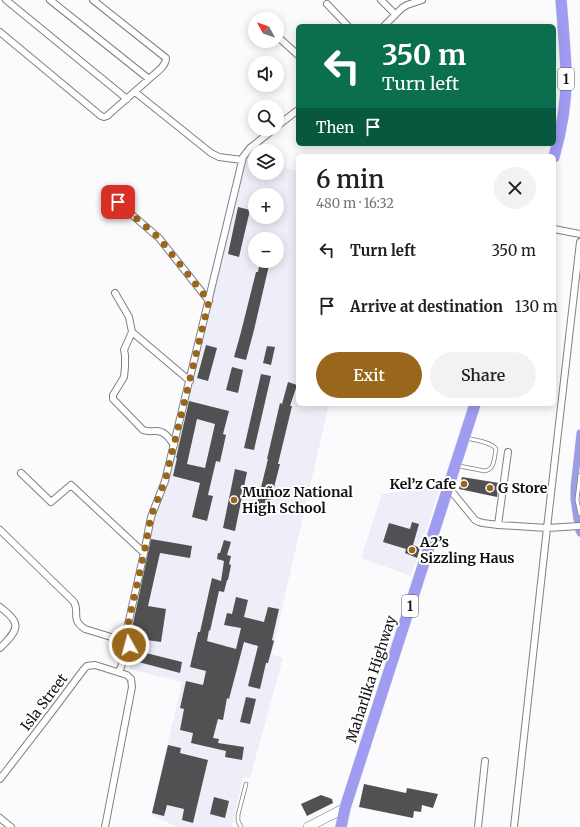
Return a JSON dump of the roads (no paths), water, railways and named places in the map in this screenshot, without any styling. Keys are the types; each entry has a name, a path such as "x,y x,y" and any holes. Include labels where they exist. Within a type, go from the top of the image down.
{"highway":[{"name":"1","path":"555,154 562,126 566,84 561,0"},
{"name":"Maharlika Highway","path":"341,827 345,808 474,406"}],"main road":[{"path":"308,827 345,808"}],"street":[{"path":"6,0 127,99"},
{"path":"50,0 149,79"},
{"path":"0,32 103,117 107,116 164,66 166,58 93,0"},
{"path":"381,0 395,14"},
{"path":"386,24 400,9 422,0"},
{"path":"327,4 346,24"},
{"path":"284,42 296,53"},
{"path":"135,92 211,153 219,157 242,160"},
{"path":"284,121 296,112"},
{"path":"124,641 151,516 165,481 242,160 244,154 265,136"},
{"path":"118,202 159,238 209,301"},
{"path":"556,229 580,234"},
{"path":"514,827 580,242"},
{"path":"115,293 128,317 132,332 190,380"},
{"path":"132,332 124,350 124,376 113,395 113,399 143,430 148,432 163,432 174,445"},
{"path":"498,525 508,452"},
{"path":"21,473 51,502 71,485 144,553"},
{"path":"448,487 475,520 479,522 498,525 547,528 580,526"},
{"path":"0,530 74,602 76,607 76,619 80,626 85,629 128,642 129,647 119,672 130,678 132,681 132,687 105,827"},
{"path":"0,607 11,617 16,626 14,632 0,648"},
{"name":"Isla Street","path":"0,779 87,666 95,665 119,672"},
{"path":"478,827 485,761"},
{"path":"0,818 10,827"}],"lane":[{"path":"455,465 485,471 492,467 496,450 495,447 491,444 464,437"},
{"path":"580,475 577,500 580,514"},
{"path":"240,827 238,815 246,784"}],"waterway":[{"path":"577,520 574,487 580,433"}],"place":[{"name":"Kel’z Cafe","path":"464,484"},
{"name":"G Store","path":"490,488"},
{"name":"Muñoz National High School","path":"234,500"},
{"name":"A2’s Sizzling Haus","path":"412,550"}]}
